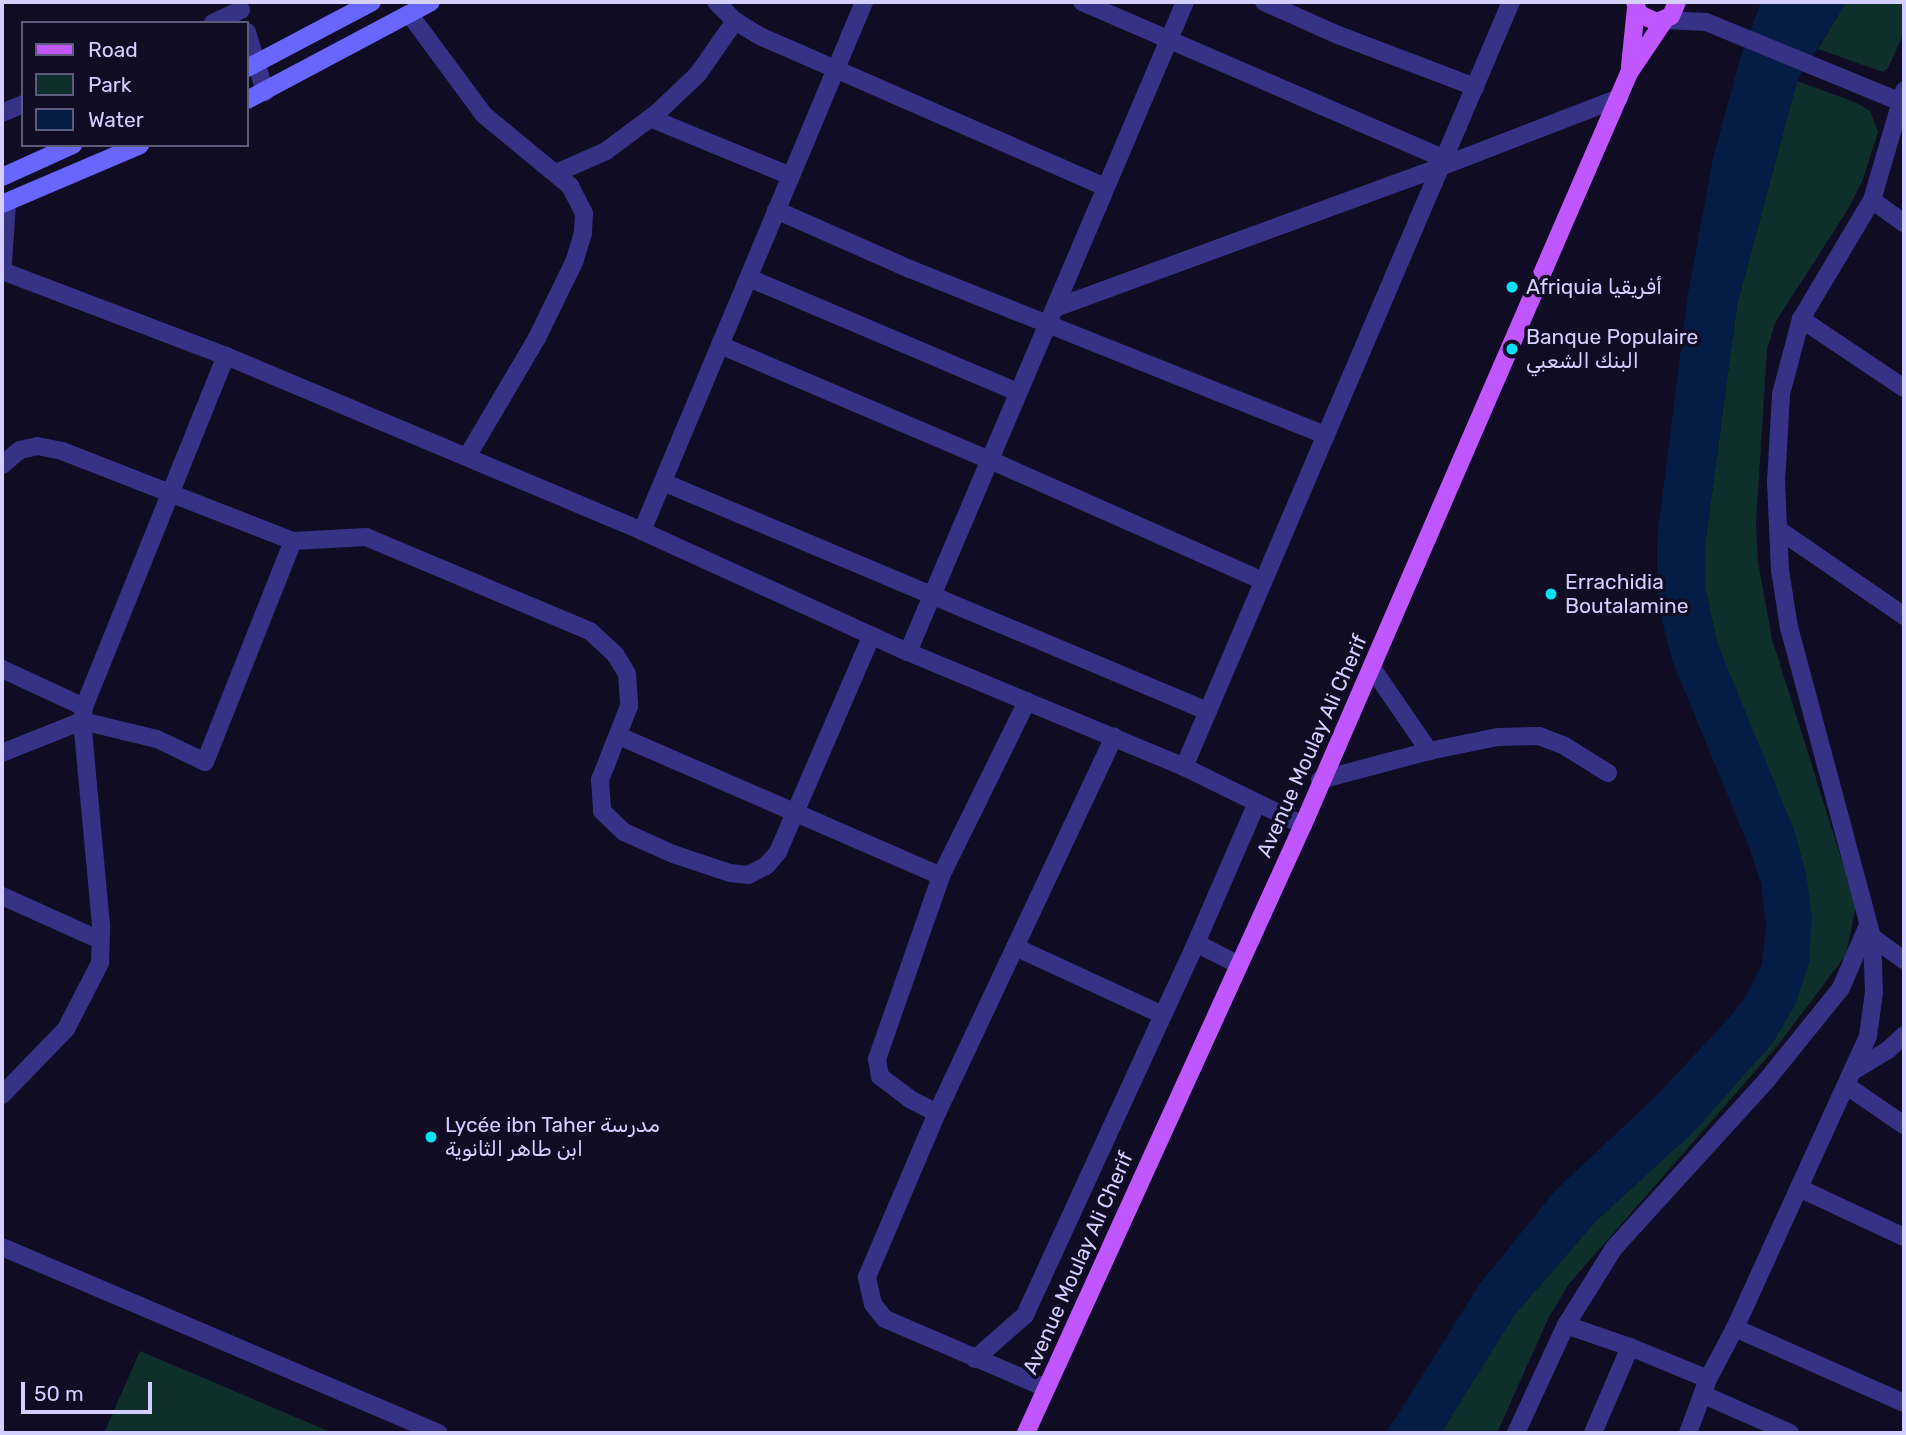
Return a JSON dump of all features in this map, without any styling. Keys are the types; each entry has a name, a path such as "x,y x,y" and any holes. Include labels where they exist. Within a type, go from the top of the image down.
{"main road":[{"path":"1629,73 1674,11 1677,2"},
{"path":"1634,4 1650,22 1665,20"},
{"path":"1629,73 1634,4"},
{"name":"Avenue Moulay Ali Cherif","path":"1026,1433 1303,825 1320,780 1372,668 1629,73"}],"street":[{"path":"251,66 372,2"},
{"path":"248,100 431,2"},
{"path":"716,2 735,21 762,37 1106,187"},
{"path":"642,531 864,2"},
{"path":"1082,2 1442,163"},
{"path":"908,652 1185,2"},
{"path":"1264,2 1338,35 1475,87"},
{"path":"1184,767 1511,2"},
{"path":"1683,2 1706,22 1743,38 1810,66 1903,97 1872,200 1801,318 1781,394 1776,481 1780,570 1788,628 1870,931 1873,1003 1868,1036 1706,1387 1688,1433"},
{"path":"218,21 242,12"},
{"path":"410,15 484,115 570,186 584,213 583,233 575,260 537,338 467,457"},
{"path":"1665,20 1706,22"},
{"path":"556,173 606,151 650,118 698,74 735,21"},
{"path":"248,40 251,66 265,92"},
{"path":"1052,315 1442,163 1619,98"},
{"path":"2,113 21,105"},
{"path":"650,118 791,176"},
{"path":"2,177 69,147"},
{"path":"135,147 4,203 5,268 226,356 642,531 908,652 1184,767 1303,825"},
{"path":"1872,200 1904,223"},
{"path":"776,211 910,268 1052,315 1326,435"},
{"path":"748,278 1018,392"},
{"path":"1801,318 1904,388"},
{"path":"720,345 990,460 1263,581"},
{"path":"2,1095 8,1079 66,1029 100,963 83,714 168,493 226,356"},
{"path":"2,465 20,450 37,446 62,451 293,541 366,537 590,631 615,654 627,674 629,706 600,780 602,811 624,832 673,854 730,873 748,875 766,866 778,852 872,635"},
{"path":"663,482 1208,711"},
{"path":"1779,530 1904,616"},
{"path":"2,669 83,714 157,739 205,762 293,541"},
{"path":"1372,668 1429,751"},
{"path":"937,1113 909,1099 880,1076 877,1059 941,876 1027,701"},
{"path":"2,753 83,714"},
{"path":"619,736 941,876"},
{"path":"1320,780 1429,751 1498,737 1539,736 1563,745 1608,773"},
{"path":"1046,1388 885,1319 873,1304 867,1276 937,1113 1114,737"},
{"path":"975,1359 1025,1315 1258,803"},
{"path":"2,896 100,940"},
{"path":"1870,931 1904,960"},
{"path":"1517,1433 1566,1325 1614,1248 1766,1080 1841,988 1870,931"},
{"path":"1196,943 1239,965"},
{"path":"1015,947 1163,1015"},
{"path":"1850,1078 1904,1035"},
{"path":"1850,1078 1904,1125"},
{"path":"1799,1188 1904,1237"},
{"path":"2,1247 439,1433"},
{"path":"1566,1325 1630,1347 1706,1387 1782,1432"},
{"path":"1735,1328 1904,1403"},
{"path":"1593,1433 1630,1347"}],"green space":[{"path":"1846,2 1904,2 1904,33 1888,68 1883,72 1818,49"},
{"path":"1797,81 1857,103 1870,111 1878,132 1863,179 1848,209 1775,323 1767,350 1756,523 1758,562 1772,639 1856,905 1846,955 1778,1045 1568,1285 1548,1319 1497,1433 1441,1433 1515,1314 1597,1220 1693,1132 1773,1042 1796,1003 1706,592 1706,538 1737,305"},
{"path":"140,1351 333,1433 104,1433"}],"water":[{"path":"1761,2 1846,2 1797,81 1737,305 1706,538 1706,592 1716,640 1794,830 1806,873 1812,917 1809,962 1796,1003 1773,1042 1693,1132 1597,1220 1515,1314 1441,1433 1386,1433 1480,1284 1556,1190 1656,1096 1729,1018 1745,997 1762,965 1766,926 1761,883 1749,847 1672,660 1657,599 1657,539 1688,294 1713,159 1740,59"}],"place":[{"name":"Afriquia أفريقيا","path":"1512,287"},
{"name":"Banque Populaire البنك الشعبي","path":"1512,349"},
{"name":"Errachidia Boutalamine","path":"1551,594"},
{"name":"Lycée ibn Taher مدرسة ابن طاهر الثانوية","path":"431,1137"}]}
